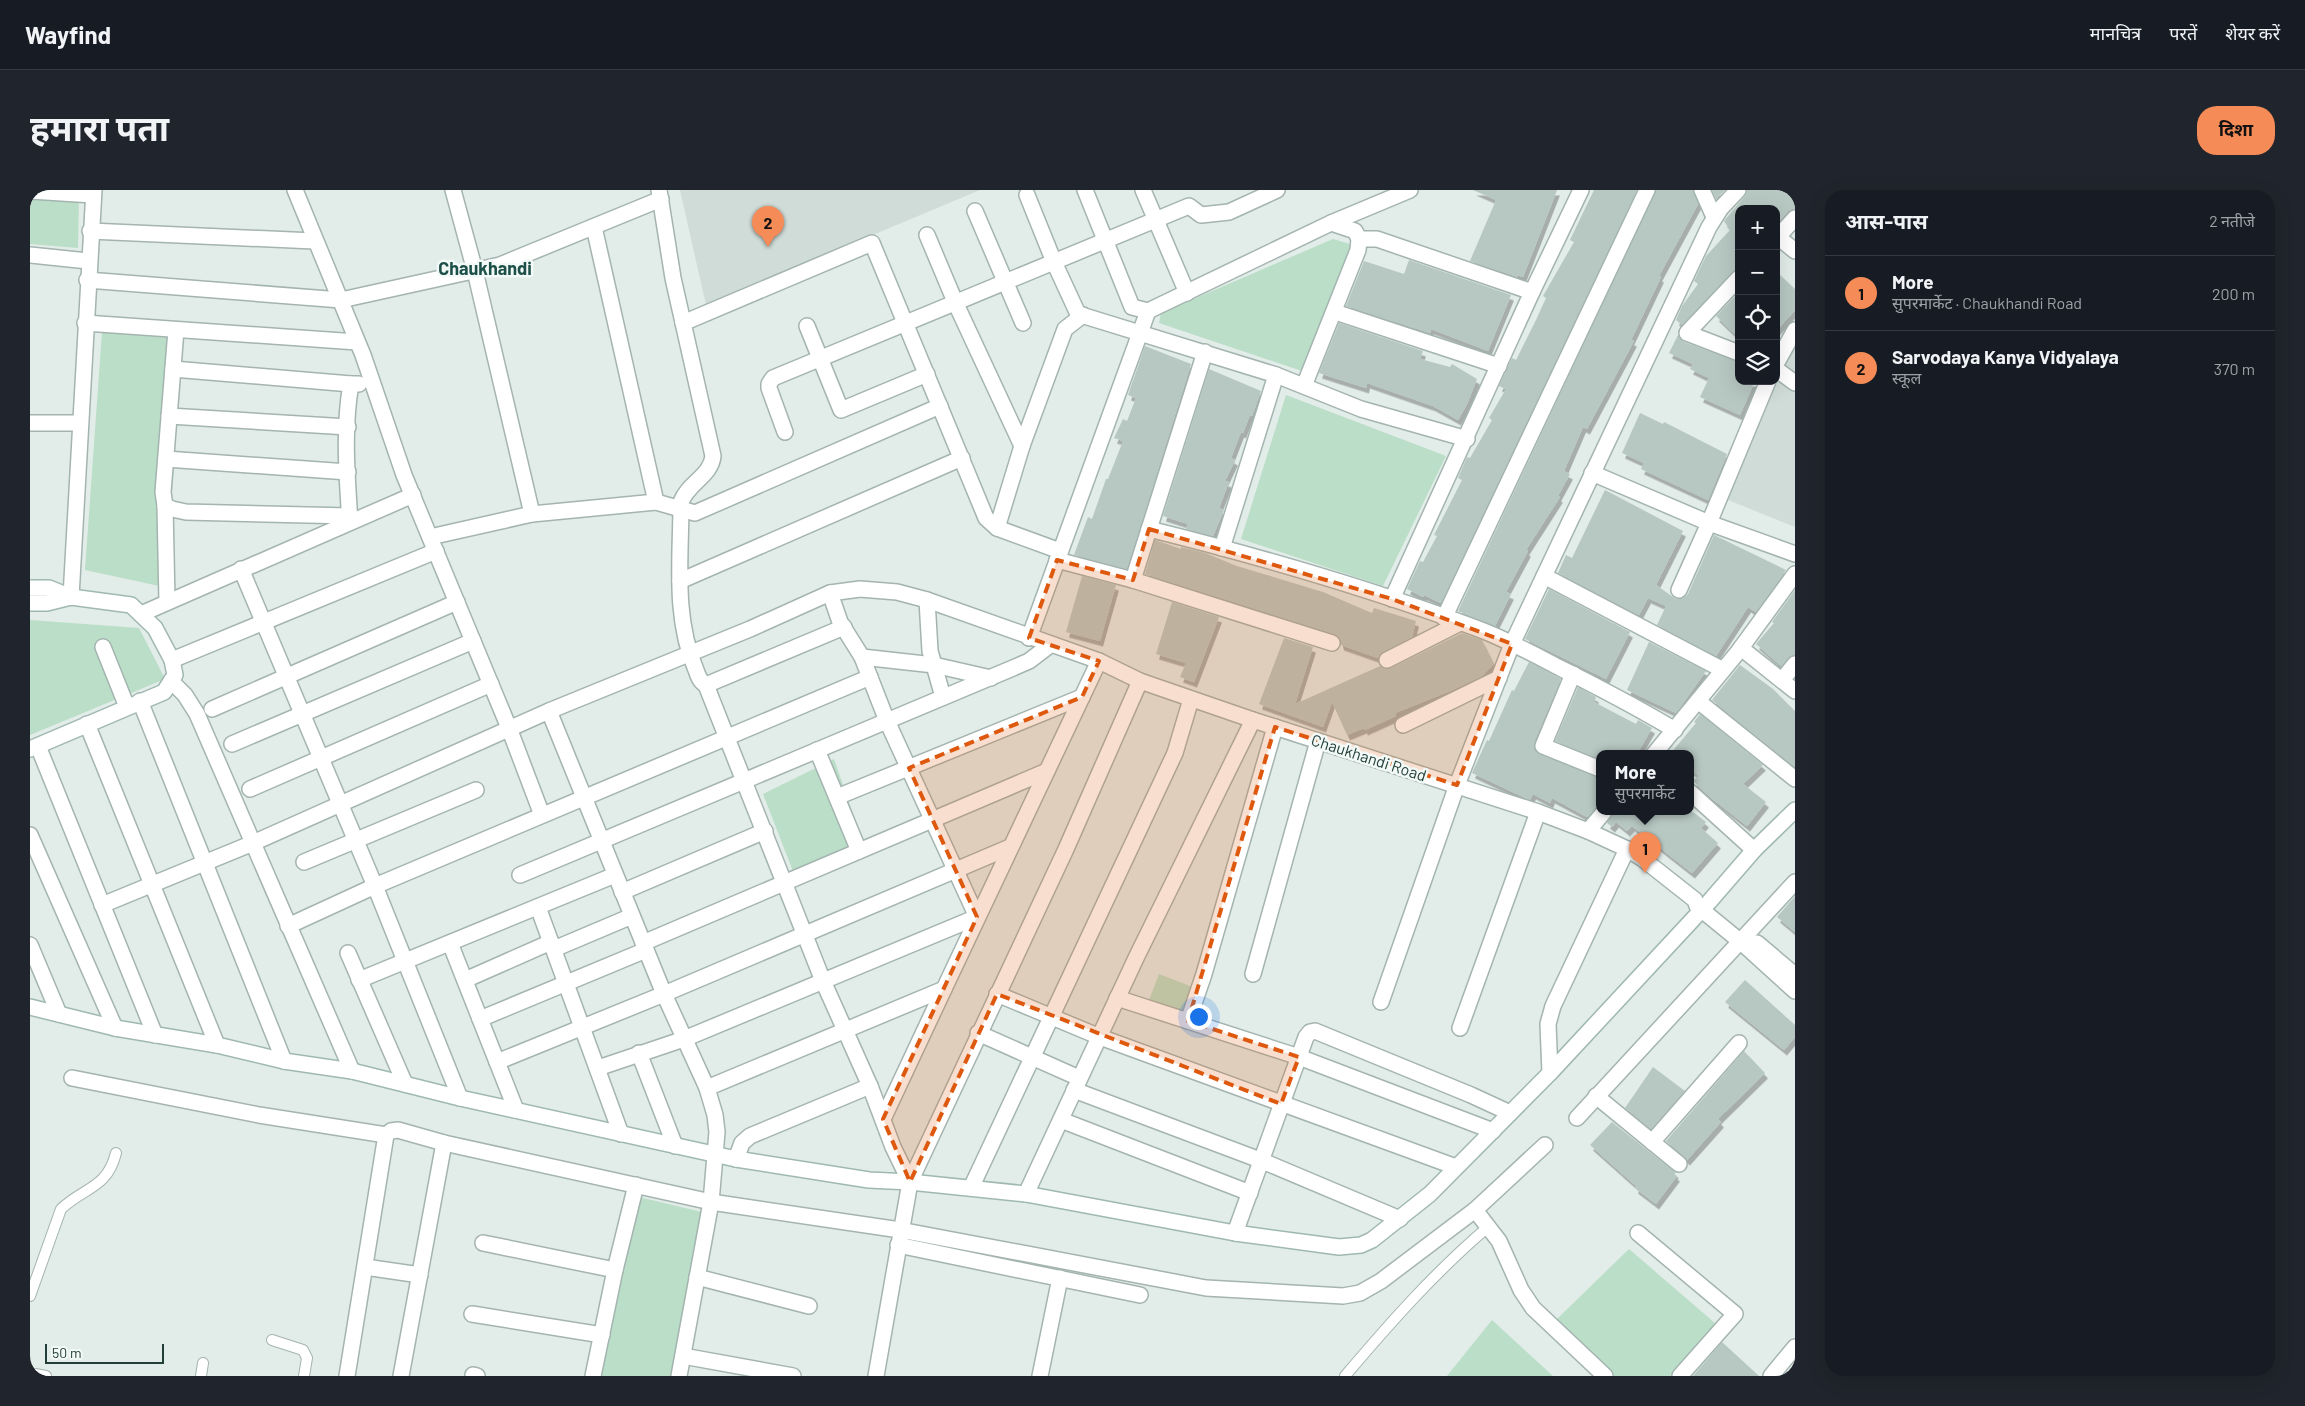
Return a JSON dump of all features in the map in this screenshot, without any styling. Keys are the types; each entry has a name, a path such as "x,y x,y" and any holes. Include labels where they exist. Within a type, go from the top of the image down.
{"street":[{"path":"295,190 314,241 341,300 391,441 509,728 542,815"},
{"path":"453,190 475,271 532,514"},
{"path":"1085,190 1132,308 1148,312 1331,224 1410,190"},
{"path":"1142,190 1187,293"},
{"path":"785,432 769,384 773,378 956,304 1189,206 1201,215 1229,212 1248,196 1277,190"},
{"path":"1392,599 1467,439 1532,292 1581,190"},
{"path":"1444,618 1647,190"},
{"path":"1702,190 1714,217"},
{"path":"1380,1002 1457,785 1512,644 1714,217 1738,190"},
{"path":"31,191 93,192 71,597"},
{"path":"87,280 341,300 475,271 524,256 594,227 660,194 683,323 713,456 710,469 686,490 681,502 681,610 689,653 699,678 706,684 728,736 823,981 847,1031 892,1146 910,1182"},
{"path":"1027,194 1054,262 1078,314 1276,375 1361,409 1467,439"},
{"path":"975,212 1022,323"},
{"path":"1780,235 1795,218"},
{"path":"1304,386 1335,312 1358,250 1359,239 1355,231 1331,224"},
{"path":"594,227 656,502"},
{"path":"90,231 314,241"},
{"path":"927,235 956,304 1022,446"},
{"path":"1359,239 1377,239 1532,292"},
{"path":"1780,240 1795,251"},
{"path":"683,323 872,243 986,518 997,528 1058,555 1332,644"},
{"path":"30,255 88,261"},
{"path":"1735,282 1687,333 1735,351"},
{"path":"1030,638 1058,555 1148,312"},
{"path":"1335,312 1498,366"},
{"path":"997,528 1022,446 1065,329 1083,315"},
{"path":"85,324 357,342"},
{"path":"807,326 841,410 927,374"},
{"path":"167,602 166,506 163,500 176,330"},
{"path":"1780,357 1795,330"},
{"path":"1133,580 1205,352"},
{"path":"173,370 372,384"},
{"path":"1780,372 1795,383"},
{"path":"1222,548 1276,375"},
{"path":"350,519 348,427 351,384"},
{"path":"1679,590 1709,524 1766,385"},
{"path":"430,537 532,514 656,502 695,513 940,406"},
{"path":"169,416 348,427"},
{"path":"30,422 80,423"},
{"path":"680,581 962,458"},
{"path":"166,459 348,472"},
{"path":"1592,473 1709,524 1795,554"},
{"path":"30,588 49,588 71,597 136,609 167,602 350,519 413,495"},
{"path":"166,506 186,512 350,519"},
{"path":"1149,529 1222,548 1392,599 1460,623 1512,644 1622,698 1675,730"},
{"path":"172,660 436,551"},
{"path":"241,569 338,803 375,886 460,1098"},
{"path":"1658,750 1741,648 1795,574"},
{"path":"1544,576 1723,670"},
{"name":"Chaukhandi Road","path":"102,905 253,844 338,803 549,710 830,594 860,589 897,592 926,600 1099,661 1140,681 1191,699 1275,728 1457,785 1588,831 1627,849 1643,859 1744,939"},
{"path":"830,594 834,609 862,657 887,721 977,917"},
{"path":"30,602 47,603 71,597"},
{"path":"926,600 930,652 943,697"},
{"path":"212,709 457,602"},
{"path":"136,609 155,628 172,660 175,675 164,692 34,747 155,1035"},
{"path":"1387,660 1460,623"},
{"path":"706,684 844,627"},
{"path":"232,744 473,641"},
{"path":"520,875 991,678 1029,661 1050,645"},
{"path":"103,647 134,704 204,864 284,1061"},
{"path":"1741,648 1795,691"},
{"path":"862,657 934,665 991,678"},
{"path":"883,1120 1099,661"},
{"path":"1782,680 1795,664"},
{"path":"1573,674 1543,746 1596,767"},
{"path":"288,926 375,886 583,797 870,677"},
{"path":"1403,725 1499,678"},
{"path":"172,681 186,696 197,714 352,1070"},
{"path":"876,1376 910,1182 978,1033 1066,849 1140,681"},
{"path":"250,790 491,684"},
{"path":"837,797 1082,697"},
{"path":"971,1188 1175,753 1191,699"},
{"path":"1698,701 1795,779"},
{"path":"549,710 644,946 706,1088 715,1115 717,1132 710,1202 679,1376"},
{"path":"1026,1194 1117,998 1253,720"},
{"path":"87,724 218,1045"},
{"path":"1188,1021 1204,974 1275,728"},
{"path":"1253,974 1318,741"},
{"path":"817,750 859,851"},
{"path":"480,1018 566,982 785,883 1047,771"},
{"path":"304,862 476,790"},
{"path":"1694,796 1754,850"},
{"path":"30,1007 115,1028 218,1045 284,1061 352,1070 460,1098 736,1159 869,1180 910,1182 1026,1194 1235,1233 1351,1247 1372,1240 1430,1194 1550,1074 1702,904 1795,810"},
{"path":"1460,1028 1538,812"},
{"path":"1588,831 1601,815"},
{"path":"622,892 765,831"},
{"path":"30,835 115,1028"},
{"path":"497,1062 664,994 1010,847"},
{"path":"1550,1074 1548,1024 1554,1006 1627,849"},
{"path":"359,980 615,875"},
{"path":"1577,1118 1795,882"},
{"path":"538,907 584,1027 621,1134"},
{"path":"465,980 632,916"},
{"path":"598,1068 684,1039 977,917"},
{"path":"1744,939 1795,975"},
{"path":"1744,939 1795,991"},
{"path":"450,943 516,1110"},
{"path":"30,944 59,1014"},
{"path":"348,953 405,1084"},
{"path":"706,1088 847,1031 944,989"},
{"path":"997,994 1100,1037 1456,1167"},
{"path":"1117,998 1299,1057 1493,1131"},
{"path":"1235,1233 1260,1160 1308,1034 1315,1031 1510,1113"},
{"path":"978,1033 1033,1057 1076,1084 1400,1219"},
{"path":"1652,1142 1738,1043"},
{"path":"639,1053 675,1146"},
{"path":"72,1078 259,1115 386,1135 398,1130 444,1143 710,1202 899,1238 1206,1288 1343,1296 1360,1293 1381,1281 1475,1210 1545,1145"},
{"path":"736,1159 742,1143 762,1129 870,1086"},
{"path":"1596,1096 1679,1164"},
{"path":"1061,1120 1250,1193"},
{"path":"347,1376 386,1135"},
{"path":"401,1376 444,1143"},
{"path":"593,1376 614,1270 636,1185"},
{"path":"1475,1210 1499,1241 1521,1290 1533,1308 1605,1376"},
{"path":"1638,1233 1735,1314 1680,1376"},
{"path":"899,1238 1060,1278 1140,1295"},
{"path":"484,1244 614,1270"},
{"path":"365,1267 420,1275"},
{"path":"697,1277 810,1306"},
{"path":"1040,1376 1060,1278"},
{"path":"472,1314 602,1335"},
{"path":"1770,1376 1795,1347"},
{"path":"683,1356 793,1376"}],"lane":[{"path":"30,1296 61,1209 71,1199 97,1186 107,1174 116,1153"},
{"path":"1345,1376 1395,1316 1449,1261 1488,1227"},
{"path":"272,1340 303,1350 308,1358 304,1376"},
{"path":"201,1376 203,1363"},
{"path":"30,1375 46,1376"}],"highlighted area":[{"path":"1149,529 1392,599 1512,644 1457,785 1275,727 1188,1021 1299,1057 1281,1104 997,994 910,1182 883,1119 977,917 909,768 1082,697 1099,661 1029,638 1057,560 1133,580"}],"shaded area":[{"path":"680,190 980,190 706,305"},
{"path":"1795,339 1795,527 1728,500 1776,385 1780,385 1780,375"}],"green space":[{"path":"30,191 79,194 78,248 30,244"},
{"path":"1333,239 1360,247 1308,373 1159,323 1161,313"},
{"path":"102,332 182,335 164,587 85,570"},
{"path":"1286,395 1446,456 1383,586 1241,539"},
{"path":"30,620 139,628 165,679 30,735"},
{"path":"834,759 865,848 796,879 763,794"},
{"path":"1159,974 1203,991 1193,1016 1149,1000"},
{"path":"639,1197 702,1212 673,1376 599,1376"},
{"path":"1629,1249 1716,1324 1670,1376 1610,1376 1556,1320"},
{"path":"1492,1320 1553,1376 1447,1376"}],"building":[{"path":"1473,190 1557,190 1523,277 1470,261 1496,200"},
{"path":"1594,190 1637,190 1441,603 1424,595 1423,597 1407,589 1420,561 1423,562 1437,536 1434,535 1462,480 1458,478 1467,457 1470,458 1492,420 1489,418 1506,389 1499,386 1512,358 1516,360 1546,298 1543,296 1574,242 1570,240"},
{"path":"1656,190 1693,190 1698,204 1659,276 1661,277 1631,340 1634,341 1587,429 1583,427 1564,471 1570,474 1558,496 1560,497 1526,550 1528,551 1506,592 1511,594 1495,626 1458,611"},
{"path":"1712,190 1725,190 1716,199"},
{"path":"1747,190 1795,190 1795,209 1788,211 1780,220 1780,205 1737,205 1745,196"},
{"path":"1735,208 1735,271 1682,325 1676,320 1682,306 1698,284 1694,281 1706,256 1730,230 1724,221"},
{"path":"1409,260 1511,295 1488,351 1431,329 1430,333 1346,306 1364,261 1404,274"},
{"path":"1780,275 1795,289 1795,310 1780,327"},
{"path":"1735,296 1735,334 1716,316"},
{"path":"1339,323 1423,351 1420,359 1450,367 1452,364 1477,379 1458,420 1433,406 1367,383 1366,388 1319,373"},
{"path":"1678,335 1684,342 1735,361 1735,385 1753,385 1740,415 1700,397 1709,378 1690,369 1693,364 1669,353"},
{"path":"1145,346 1191,364 1127,569 1074,555 1088,517 1092,519 1106,479 1108,479 1123,441 1114,438 1123,419 1127,421 1136,398 1128,395"},
{"path":"1209,369 1261,391 1252,416 1250,415 1243,433 1241,432 1231,458 1235,460 1225,481 1229,482 1219,508 1224,510 1213,536 1186,529 1188,524 1163,516"},
{"path":"1640,413 1663,424 1664,422 1727,454 1708,500 1641,469 1644,463 1622,453"},
{"path":"1605,490 1683,531 1656,585 1676,599 1684,598 1688,594 1714,535 1786,570 1756,612 1748,607 1716,656 1657,625 1666,606 1648,598 1639,615 1558,573 1566,555 1572,558"},
{"path":"1155,540 1181,549 1181,547 1205,553 1237,566 1323,592 1372,613 1374,608 1416,621 1412,637 1383,652 1378,658 1341,645 1339,637 1335,634 1145,574"},
{"path":"1082,576 1116,585 1100,641 1066,632"},
{"path":"1549,589 1630,632 1606,679 1525,639"},
{"path":"1795,590 1795,655 1788,658 1781,666 1756,644 1774,623 1772,622"},
{"path":"1172,602 1219,617 1194,682 1180,677 1186,663 1156,654"},
{"path":"1462,633 1482,640 1494,664 1482,676 1395,713 1396,716 1365,730 1364,728 1347,735 1332,702 1323,727 1259,704 1284,638 1313,647 1295,704 1380,666 1386,669 1391,668"},
{"path":"1649,642 1706,671 1676,713 1627,690"},
{"path":"1529,662 1561,679 1534,742 1535,751 1596,776 1596,808 1587,817 1552,798 1550,803 1533,794 1530,800 1472,773 1512,690 1514,691"},
{"path":"1740,665 1773,689 1795,711 1795,767 1712,700"},
{"path":"1578,687 1596,697 1594,702 1636,724 1638,720 1652,728 1639,750 1596,750 1596,757 1555,741"},
{"path":"1700,714 1763,765 1743,784 1766,802 1747,826 1694,782 1698,776 1694,772 1694,750 1673,750 1696,723 1694,722"},
{"path":"1694,813 1706,822 1701,828 1718,843 1692,873 1632,826 1627,831 1616,822 1612,827 1607,823 1611,815 1694,815"},
{"path":"1795,896 1795,932 1777,917"},
{"path":"1745,980 1795,1025 1795,1037 1784,1050 1725,1002"},
{"path":"1744,1051 1765,1073 1718,1119 1721,1122 1687,1160 1666,1141"},
{"path":"1653,1067 1685,1091 1651,1129 1625,1108"},
{"path":"1612,1122 1676,1173 1674,1174 1677,1176 1656,1204 1635,1188 1636,1186 1590,1145"},
{"path":"1722,1342 1759,1376 1693,1376"}],"place":[{"name":"Sarvodaya Kanya Vidyalaya","path":"768,247"},
{"name":"More","path":"1645,873"}],"district":[{"name":"Chaukhandi","path":"485,268"}]}
